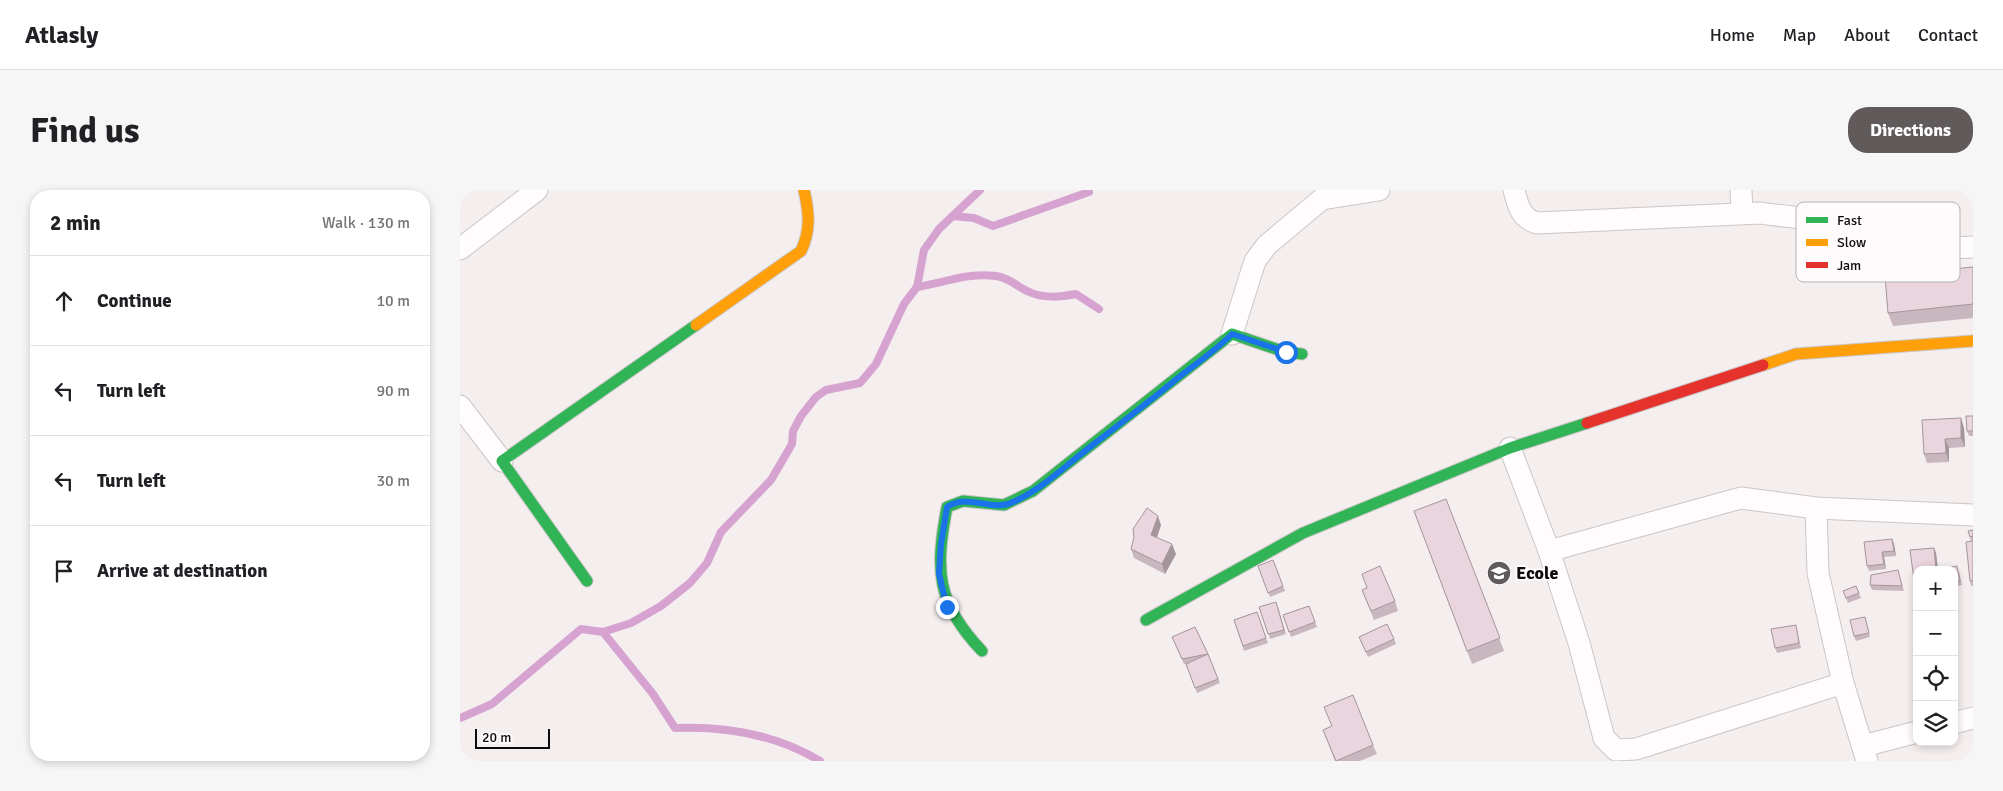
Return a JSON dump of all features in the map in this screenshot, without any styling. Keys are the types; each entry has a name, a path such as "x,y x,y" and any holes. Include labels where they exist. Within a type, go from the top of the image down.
{"street":[{"path":"460,249 537,190"},
{"path":"502,460 801,251 810,235 810,213 804,190"},
{"path":"982,651 959,627 947,607 939,574 941,544 947,507 954,502 967,500 990,506 1002,506 1013,502 1040,485 1120,424 1232,334 1255,261 1267,245 1322,200 1379,190"},
{"path":"1514,190 1523,214 1527,220 1536,223 1742,212 1796,218"},
{"path":"1741,190 1742,212"},
{"path":"1960,249 1973,248"},
{"path":"1232,334 1286,352 1302,354"},
{"path":"1146,620 1303,534 1510,448 1796,354 1973,341"},
{"path":"460,406 502,460 587,581"},
{"path":"1510,448 1549,551 1579,643 1604,738 1616,750 1636,749 1843,683"},
{"path":"1549,551 1741,498 1816,508 1973,516"},
{"path":"1816,508 1818,573 1843,683 1865,753 1913,734"},
{"path":"1958,722 1973,718"}],"building":[{"path":"1973,267 1973,304 1888,313 1885,282 1960,282 1960,268"},
{"path":"1966,416 1973,416 1973,431 1967,431"},
{"path":"1961,418 1961,438 1945,439 1946,453 1924,454 1922,420"},
{"path":"1446,499 1500,638 1467,651 1414,511"},
{"path":"1147,508 1158,516 1151,535 1172,544 1162,564 1131,549 1134,537 1133,529"},
{"path":"1973,530 1973,536 1970,537 1968,531"},
{"path":"1892,539 1894,551 1882,552 1884,564 1867,566 1864,542"},
{"path":"1973,541 1973,581 1970,581 1966,542"},
{"path":"1934,548 1936,566 1913,566 1913,572 1910,550"},
{"path":"1273,560 1283,586 1268,593 1258,566"},
{"path":"1380,566 1395,601 1371,611 1362,590 1367,588 1362,574"},
{"path":"1898,570 1902,586 1870,585 1871,575"},
{"path":"1856,586 1859,593 1846,598 1843,591"},
{"path":"1276,602 1284,630 1268,634 1259,607"},
{"path":"1309,606 1315,622 1289,632 1283,615"},
{"path":"1257,612 1266,638 1243,646 1234,620"},
{"path":"1865,617 1869,633 1854,636 1850,620"},
{"path":"1387,624 1394,639 1366,652 1359,637"},
{"path":"1796,625 1799,643 1775,648 1771,629"},
{"path":"1195,627 1208,654 1182,659 1172,637"},
{"path":"1208,654 1218,679 1195,688 1186,664"},
{"path":"1353,695 1373,745 1336,761 1323,730 1332,726 1324,707"}],"waterway":[{"path":"460,718 492,704 581,629 603,632 631,623 661,606 690,583 707,563 721,532 771,480 792,444 793,431 801,416 816,397 826,390 860,383 876,364 904,304 917,287 924,250 939,229 980,190"},
{"path":"953,216 974,218 993,226 1089,192"},
{"path":"917,287 976,275 996,276 1005,278 1033,294 1045,296 1076,294 1099,309"},
{"path":"603,632 653,694 675,728 731,730 768,738 786,744 820,761"}],"traffic: fast":[{"path":"587,581 502,461 696,325"},
{"path":"982,651 955,617 943,585 941,549 947,507 963,501 1004,505 1033,491 1232,334 1285,352 1302,354"},
{"path":"1146,620 1303,533 1510,448 1587,423"}],"traffic: slow":[{"path":"696,325 801,251 808,228 804,190"},
{"path":"1763,365 1796,354 1973,341"}],"traffic: jam":[{"path":"1587,423 1763,365"}],"place":[{"name":"Ecole","path":"1499,573"}],"route":[{"path":"947,607 939,574 941,544 947,507 954,502 967,500 990,506 1002,506 1013,502 1040,485 1120,424 1232,334 1286,352"}]}
